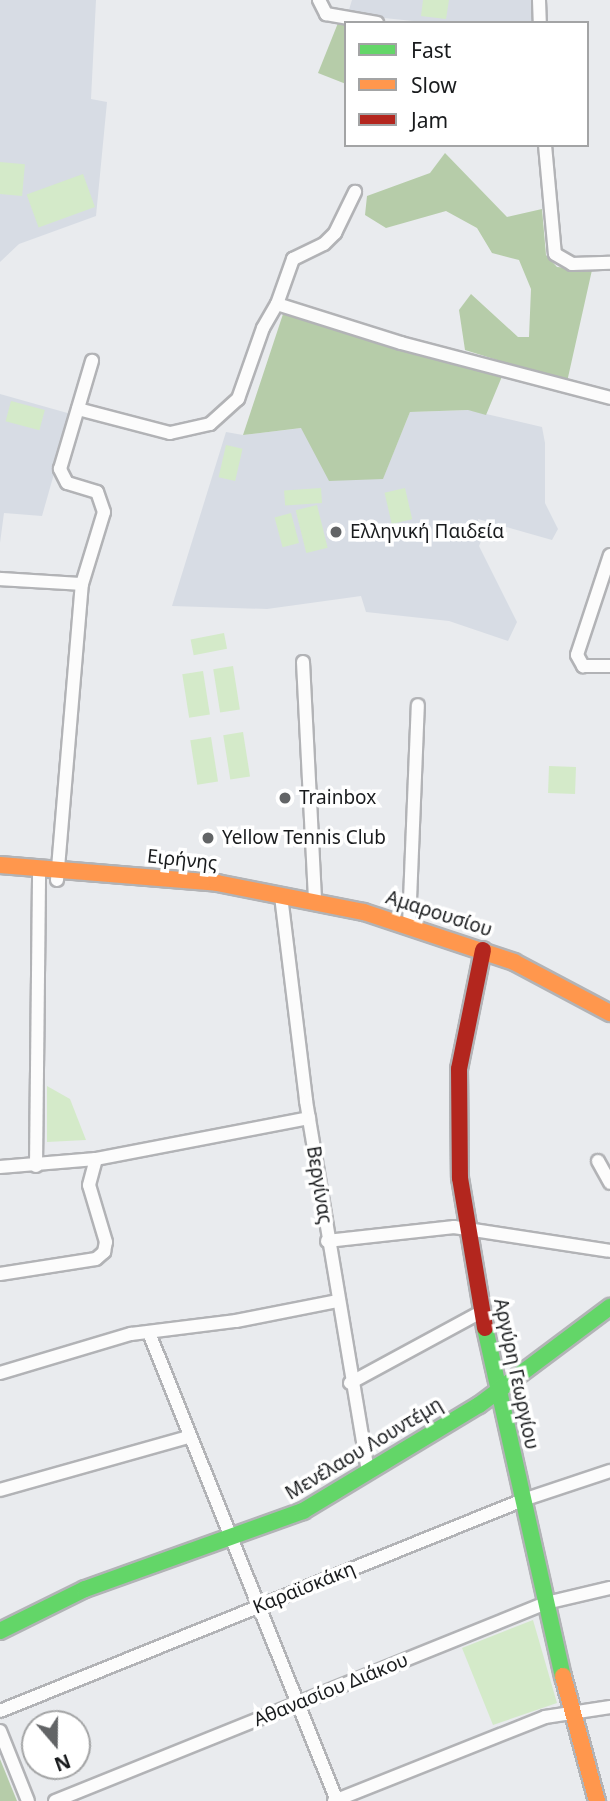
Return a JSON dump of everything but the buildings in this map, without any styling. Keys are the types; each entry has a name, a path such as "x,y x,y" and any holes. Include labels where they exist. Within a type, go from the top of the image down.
{"street":[{"path":"319,0 326,14 366,21"},
{"path":"539,0 540,21"},
{"path":"545,147 555,254 572,264 610,263"},
{"path":"78,409 170,433 210,424 238,399 263,328 277,304 293,259 324,244 335,233 355,192"},
{"path":"277,304 401,343 610,398"},
{"path":"57,874 82,584 104,512 97,492 67,482 60,469 92,360"},
{"path":"610,555 578,663 610,666"},
{"path":"0,579 82,584"},
{"path":"303,662 315,902"},
{"path":"409,925 418,705"},
{"name":"Ειρήνης","path":"0,866 39,873"},
{"path":"36,1166 39,873"},
{"name":"Ειρήνης","path":"0,875 39,873 217,883 242,891"},
{"name":"Αμαρουσίου","path":"242,891 315,902 409,925 483,950 610,1013"},
{"name":"Βεργίνας","path":"281,896 327,1241 350,1383 368,1472"},
{"name":"Αργύρη Γεωργίου","path":"483,950 459,1069 457,1152 496,1391 571,1713 597,1801"},
{"path":"0,1167 96,1159 309,1118"},
{"path":"0,1274 96,1259 104,1252 106,1242 89,1185 96,1159"},
{"path":"598,1161 610,1183"},
{"path":"327,1241 468,1228 610,1251"},
{"path":"0,1373 149,1333 338,1301"},
{"name":"Μενέλαου Λουντέμη","path":"0,1631 85,1589 231,1539 303,1511 496,1391 610,1307"},
{"path":"350,1383 481,1312"},
{"path":"149,1333 336,1801 545,1717 610,1707"},
{"path":"0,1490 189,1437"},
{"name":"Καραϊσκάκη","path":"0,1711 523,1500 610,1471"},
{"name":"Αθανασίου Διάκου","path":"55,1801 546,1603 610,1588"},
{"path":"0,1731 28,1801"}],"shaded area":[{"path":"0,0 96,0 91,99 107,102 96,216 19,244 0,262"},
{"path":"352,0 532,0 533,21 413,21 348,13"},
{"path":"0,394 71,414 42,516 4,513 0,543"},
{"name":"Ελληνική Παιδεία","path":"469,410 542,427 545,443 545,503 558,529 552,540 478,519 482,539 479,546 517,622 508,641 449,621 366,612 361,596 267,609 172,606 226,432 243,435 302,428 383,478 410,412"}],"green space":[{"path":"423,0 449,0 446,19 421,16"},
{"path":"338,23 344,24 344,83 318,73"},
{"path":"445,153 507,217 542,209 546,255 557,267 592,270 567,382 465,350 459,310 471,294 518,337 529,337 531,289 519,260 492,253 477,228 446,211 386,228 365,215 367,196 430,173"},
{"path":"0,162 25,164 22,196 0,194"},
{"path":"83,174 95,207 39,227 27,195"},
{"path":"283,314 503,374 486,415 468,410 410,412 383,479 329,481 301,428 243,435"},
{"path":"11,401 45,410 39,430 6,421"},
{"path":"226,445 243,449 235,481 219,477"},
{"path":"321,488 322,503 285,506 284,491"},
{"path":"405,488 412,519 392,524 385,493"},
{"path":"317,505 328,548 306,553 296,510"},
{"path":"291,513 299,543 283,547 275,517"},
{"path":"224,633 227,649 194,655 191,639"},
{"path":"233,666 240,709 220,713 213,669"},
{"path":"203,671 210,714 189,718 182,674"},
{"path":"243,732 250,776 230,780 223,735"},
{"path":"211,737 218,781 197,785 190,740"},
{"path":"549,766 576,767 575,794 548,793"},
{"path":"47,1086 70,1099 86,1140 47,1142"},
{"path":"533,1620 557,1703 493,1725 462,1648"},
{"path":"0,1759 17,1801 0,1801"}],"traffic: fast":[{"path":"0,1631 85,1589 303,1511 479,1405 610,1307"},
{"path":"485,1328 563,1676"}],"traffic: slow":[{"path":"0,865 217,883 364,912 514,962 610,1013"},
{"path":"563,1676 597,1801"}],"traffic: jam":[{"path":"483,950 459,1069 460,1178 485,1328"}],"place":[{"name":"Ελληνική Παιδεία","path":"336,532"},
{"name":"Trainbox","path":"285,798"},
{"name":"Yellow Tennis Club","path":"208,838"}]}
